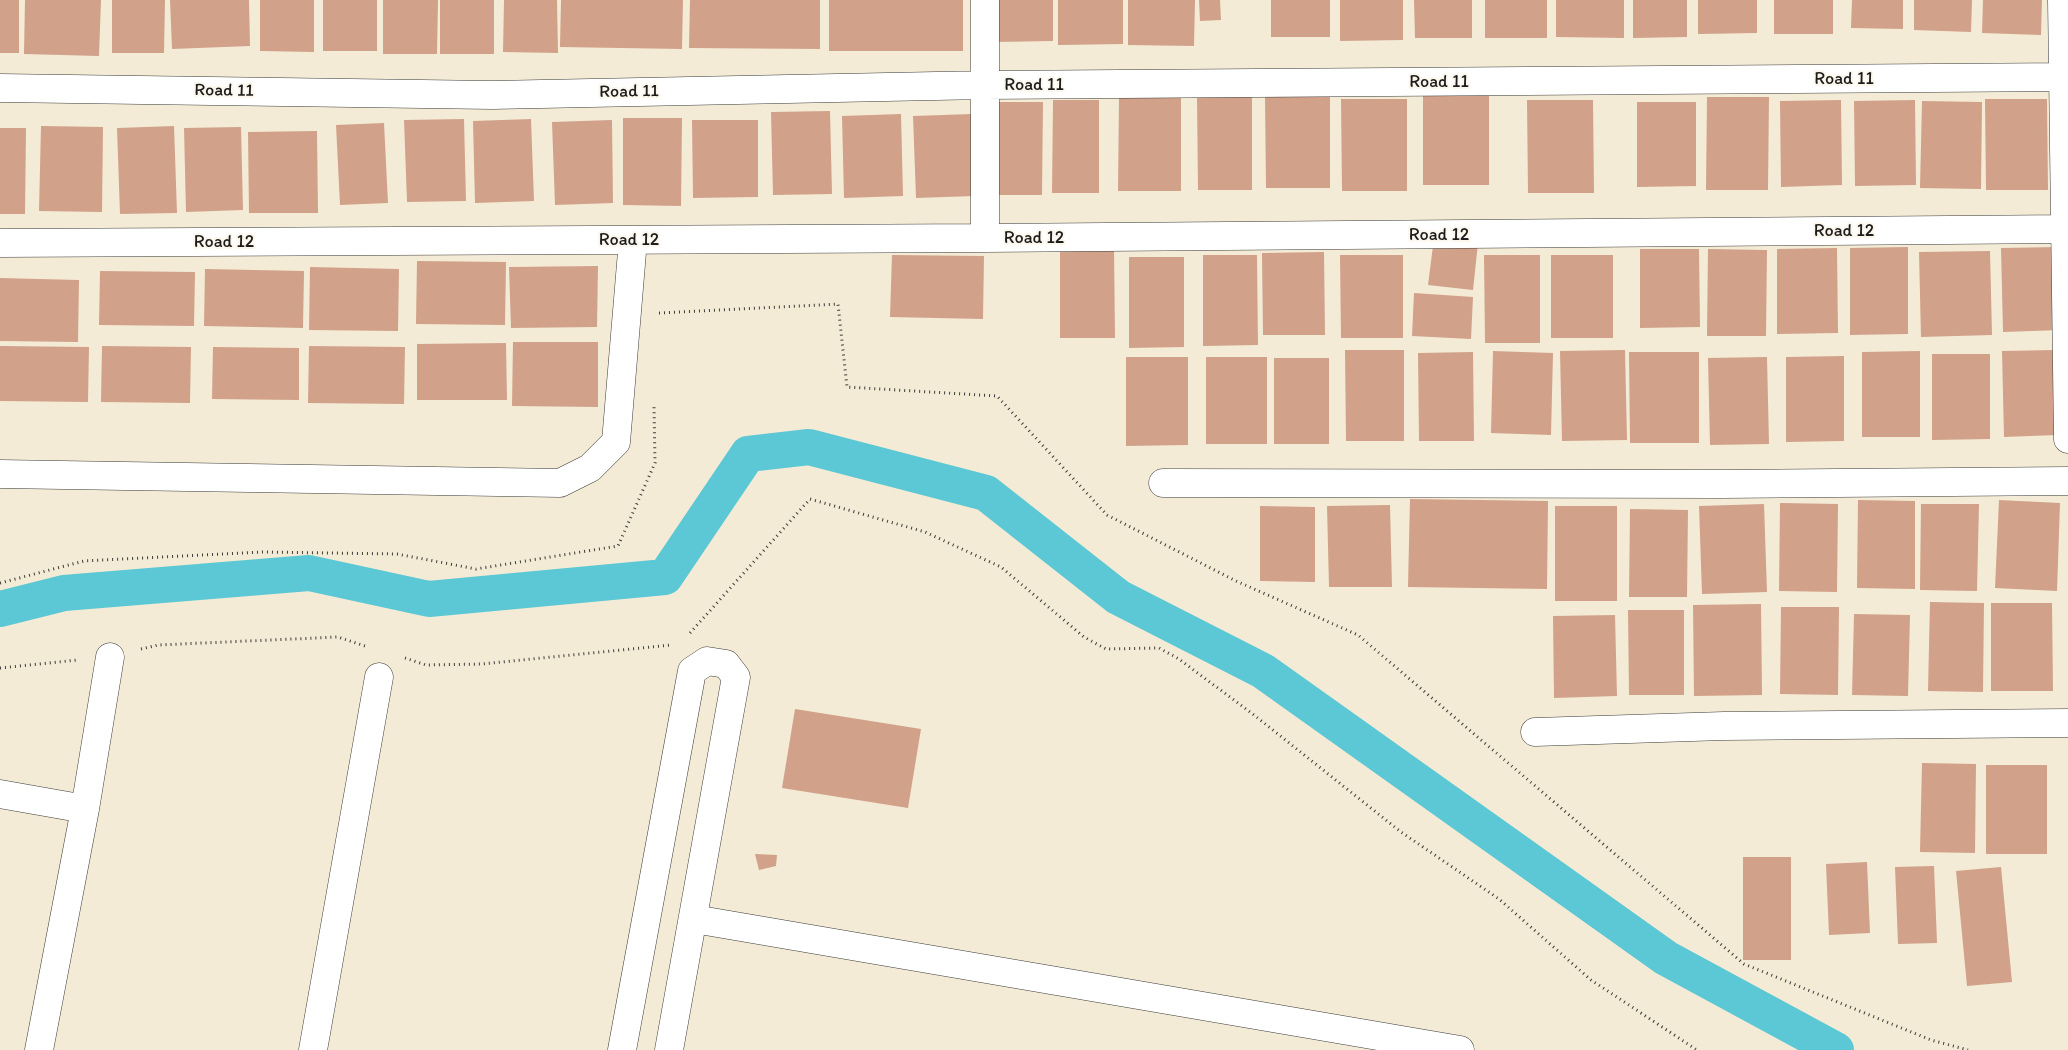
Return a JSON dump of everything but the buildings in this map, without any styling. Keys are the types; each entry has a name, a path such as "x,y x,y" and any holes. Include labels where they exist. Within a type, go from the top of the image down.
{"street":[{"path":"984,0 986,238"},
{"path":"2062,0 2066,77 2068,439"},
{"name":"Road 11","path":"0,88 492,94 985,85 2066,77"},
{"name":"Road 12","path":"0,243 986,238 2067,229"},
{"path":"0,474 560,483 590,468 616,442 633,240"},
{"path":"1163,483 1722,484 2068,481"},
{"path":"39,1050 85,809 110,657"},
{"path":"622,1050 692,671 707,661 726,664 736,677 669,1050"},
{"path":"313,1050 379,677"},
{"path":"1535,732 1724,726 2068,723"},
{"path":"0,794 85,809"},
{"path":"694,919 1460,1050"}],"path":[{"path":"650,314 838,304 847,387 997,396 1107,515 1236,581 1358,635 1744,964 1932,1040 1968,1050"},
{"path":"0,582 84,561 264,552 397,554 476,569 618,546 655,464 654,401"},
{"path":"686,637 810,499 925,532 1001,566 1084,637 1106,650 1159,648 1179,659 1254,715 1401,832 1499,899 1591,980 1697,1050"},
{"path":"0,668 110,657 158,645 338,637 373,648"},
{"path":"399,656 426,665 482,664 679,644"}],"waterway":[{"path":"0,609 64,593 309,573 429,599 665,577 748,454 809,447 986,493 1118,597 1263,671 1666,958 1836,1050"}]}
